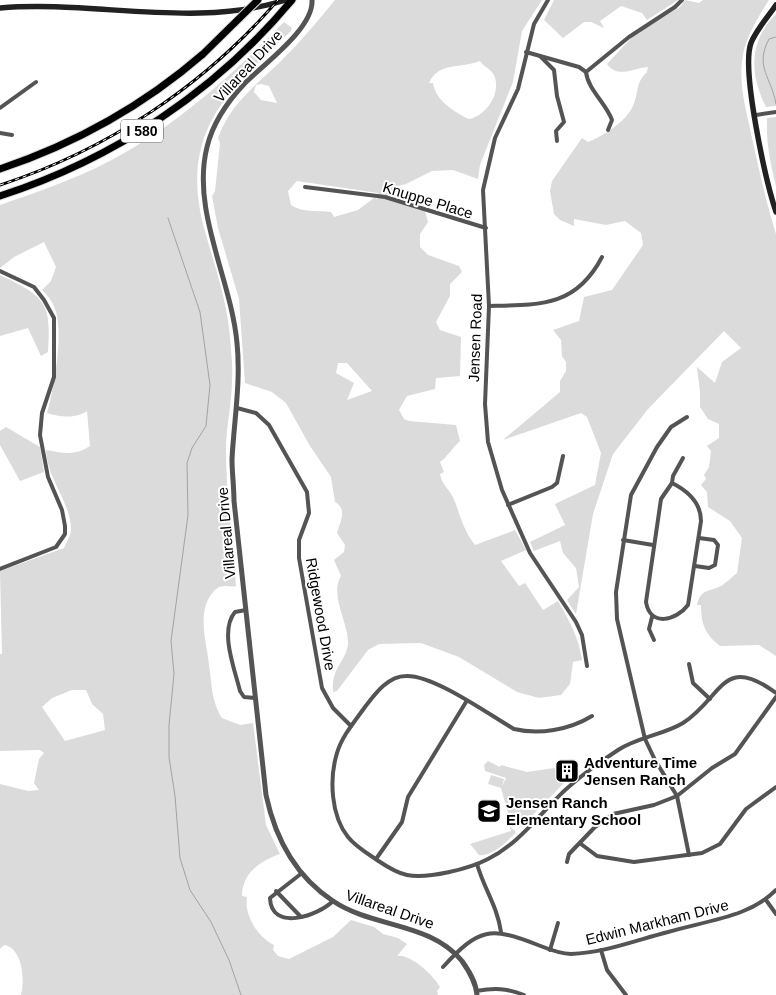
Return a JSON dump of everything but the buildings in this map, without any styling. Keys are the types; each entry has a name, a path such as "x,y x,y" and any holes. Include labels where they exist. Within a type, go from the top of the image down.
{"highway":[{"name":"I 580","path":"0,169 48,151 101,125 152,93 202,54 258,0"},
{"name":"I 580","path":"0,196 80,164 147,127 202,89 263,32 292,0"}],"main road":[{"path":"0,8 69,6 192,12 236,9 286,0"},
{"path":"776,5 754,36 748,57 765,175 776,212"}],"street":[{"name":"Villareal Drive","path":"312,0 311,12 296,33 245,84 217,120 207,146 202,171 202,196 233,311 238,344 237,408 232,460 255,698 270,814 284,849 302,874 333,901 353,912 433,937 456,954 468,968 477,993"},
{"name":"Jensen Road","path":"548,0 534,24 518,89 495,138 483,190 489,306 485,375 486,430 508,504 540,571 576,622 582,635 587,666"},
{"path":"586,72 628,37 675,8 682,0"},
{"path":"526,52 579,67 586,72 590,85 606,107 612,120 608,130"},
{"path":"540,56 554,70 556,78 557,96 564,122 558,127 557,141"},
{"path":"0,108 36,82"},
{"path":"756,116 775,112"},
{"path":"0,133 12,135"},
{"name":"Knuppe Place","path":"305,187 385,197 486,228"},
{"path":"489,306 540,305 576,291 588,282 602,257"},
{"path":"0,271 34,287 54,318 54,377 42,412 40,435 48,477 62,510 65,534 56,547 0,569"},
{"name":"Ridgewood Drive","path":"237,408 256,413 269,425 307,492 309,513 299,540 299,558 322,688 333,708 351,726"},
{"path":"687,417 671,427 641,474 631,495 616,592 616,619 645,738 655,760 677,796 689,855"},
{"path":"508,504 552,487 557,483 563,456"},
{"path":"672,483 683,489 701,510 699,538 688,606 683,612 660,620 652,617 648,612 646,602 653,545 661,499 672,483 673,476 683,458"},
{"path":"695,566 709,568 715,565 718,546 714,540 699,538"},
{"path":"623,540 653,545"},
{"path":"246,610 234,612 230,618 230,643 240,691 244,697 255,698"},
{"path":"652,617 650,629 654,640"},
{"path":"689,664 693,683 710,699"},
{"path":"592,716 583,722 542,732 527,732 514,728 422,677 404,676 385,684 351,726 337,753 333,773 335,809 348,837 359,848 407,875 429,875 477,864 506,849 558,797 607,758 628,745 672,729 698,713 722,684 736,676 745,676 759,680 776,693"},
{"path":"567,862 569,854 581,844 594,828 613,814 654,805 677,796 740,749 776,696"},
{"path":"376,859 402,822 408,797 466,702"},
{"path":"581,844 597,856 634,862 702,853 720,844 746,809 776,787"},
{"path":"443,967 456,954 479,937 501,932 498,913 484,886 477,864"},
{"path":"302,874 276,891 270,898 272,909 283,917 292,919 324,909 333,901"},
{"name":"Edwin Markham Drive","path":"501,932 550,950 570,954 602,950 742,912 766,900 776,890"},
{"path":"276,891 301,917"},
{"path":"766,900 776,914"},
{"path":"550,950 558,923"},
{"path":"602,950 607,970 626,995"},
{"path":"477,993 501,988 524,995"}],"shaded area":[{"path":"335,0 542,0 522,31 513,82 480,165 478,179 453,170 432,171 406,184 394,187 393,191 405,195 411,204 425,211 428,222 420,234 420,247 428,255 459,266 462,272 450,284 450,296 436,322 440,330 461,337 460,376 436,378 435,389 407,396 399,410 404,419 409,421 456,425 460,441 440,462 444,472 440,474 454,498 468,535 475,545 515,530 526,550 501,561 519,586 525,583 543,610 558,601 570,622 582,660 573,662 570,684 561,695 539,698 517,692 459,657 421,643 379,644 368,650 337,691 333,692 334,676 345,656 348,644 346,627 337,592 341,576 334,560 344,552 345,545 337,533 342,512 339,505 335,502 331,477 310,446 286,403 272,392 245,383 239,299 218,228 212,196 215,191 220,143 218,138 229,115 256,85 254,92 261,100 277,103 269,86 256,85 288,54","holes":["480,61 494,75 496,89 491,103 481,113 469,119 446,105 437,95 433,83 429,83 433,76 445,68","297,181 378,193 378,199 374,198 358,210 334,217 331,212 295,208 291,205 288,191","338,363 347,363 372,391 347,400 354,383 336,373"]},
{"path":"554,0 678,0 647,20 642,13 621,6 600,21 604,28 591,22 584,22 563,38 544,20"},
{"path":"685,0 699,3 703,0 769,0 748,37 743,54 741,72 746,110 776,234 776,656 759,645 720,646 707,633 703,623 701,605 697,605 700,596 721,586 737,573 742,538 730,521 708,507 707,492 701,485 706,479 704,475 709,467 711,451 707,446 719,438 719,424 708,419 700,407 697,367 715,383 722,362 741,348 724,331 648,409 613,454 593,514 576,614 567,600 579,587 576,568 563,553 560,541 534,551 530,542 565,525 555,504 595,485 601,453 587,417 581,413 503,440 560,392 560,381 566,371 566,362 562,356 561,340 553,330 579,321 584,297 612,290 643,245 641,233 625,221 606,225 574,219 574,226 560,220 554,214 550,191 552,181 582,138 588,142 600,136 619,124 628,114 634,103 639,84 648,67 621,72 616,71 607,64 636,33 680,7"},
{"path":"776,14 776,106 766,107 760,95 754,58 761,35 767,24"},
{"path":"284,22 292,28 248,72 215,114 204,137 198,162 198,191 203,224 226,309 231,353 232,388 226,441 226,467 236,586 220,587 209,598 204,616 205,636 212,692 218,711 222,718 240,725 253,723 266,825 280,854 266,860 253,869 245,881 242,896 247,897 248,911 253,925 263,937 274,945 273,950 278,956 289,959 333,937 351,920 374,927 383,934 398,938 407,944 397,956 409,958 427,971 440,987 437,991 438,995 21,995 23,982 19,958 10,947 4,945 0,949 0,784 28,791 39,790 34,783 39,759 44,753 40,750 0,751 0,654 2,654 0,571 64,548 71,532 70,520 50,471 46,450 63,453 74,452 90,446 87,411 83,414 67,416 47,413 55,376 59,332 54,306 42,290 51,281 56,267 44,242 14,257 0,268 0,205 80,175 148,139 190,109","holes":["72,690 86,690 92,704 103,714 105,730 65,741 42,707 52,698"]},
{"path":"776,117 776,186 769,152 767,118"},
{"path":"0,275 36,295 42,303 46,311 49,335 48,352 41,356 28,328 0,336"},
{"path":"6,427 40,447 44,472 20,481 0,445 0,431"},
{"path":"488,761 500,767 501,765 527,772 554,768 560,773 564,783 520,828 509,817 501,788 488,784 491,775 504,779 502,786 506,778 485,771 484,765"},
{"path":"509,825 516,832 504,844 489,854 479,855 470,844 511,831"}],"waterway":[{"path":"776,37 769,39 763,57 765,72 776,104"},
{"path":"168,218 200,312 210,385 206,426 192,448 187,463 188,515 171,641 174,674 169,725 169,757 175,796 180,858 190,890 211,922 229,960 241,995"}],"railway":[{"path":"0,185 40,171 78,153 115,134 151,112 186,87 218,60 278,0"}],"place":[{"name":"Adventure Time Jensen Ranch","path":"567,771"},
{"name":"Jensen Ranch Elementary School","path":"489,811"}]}
